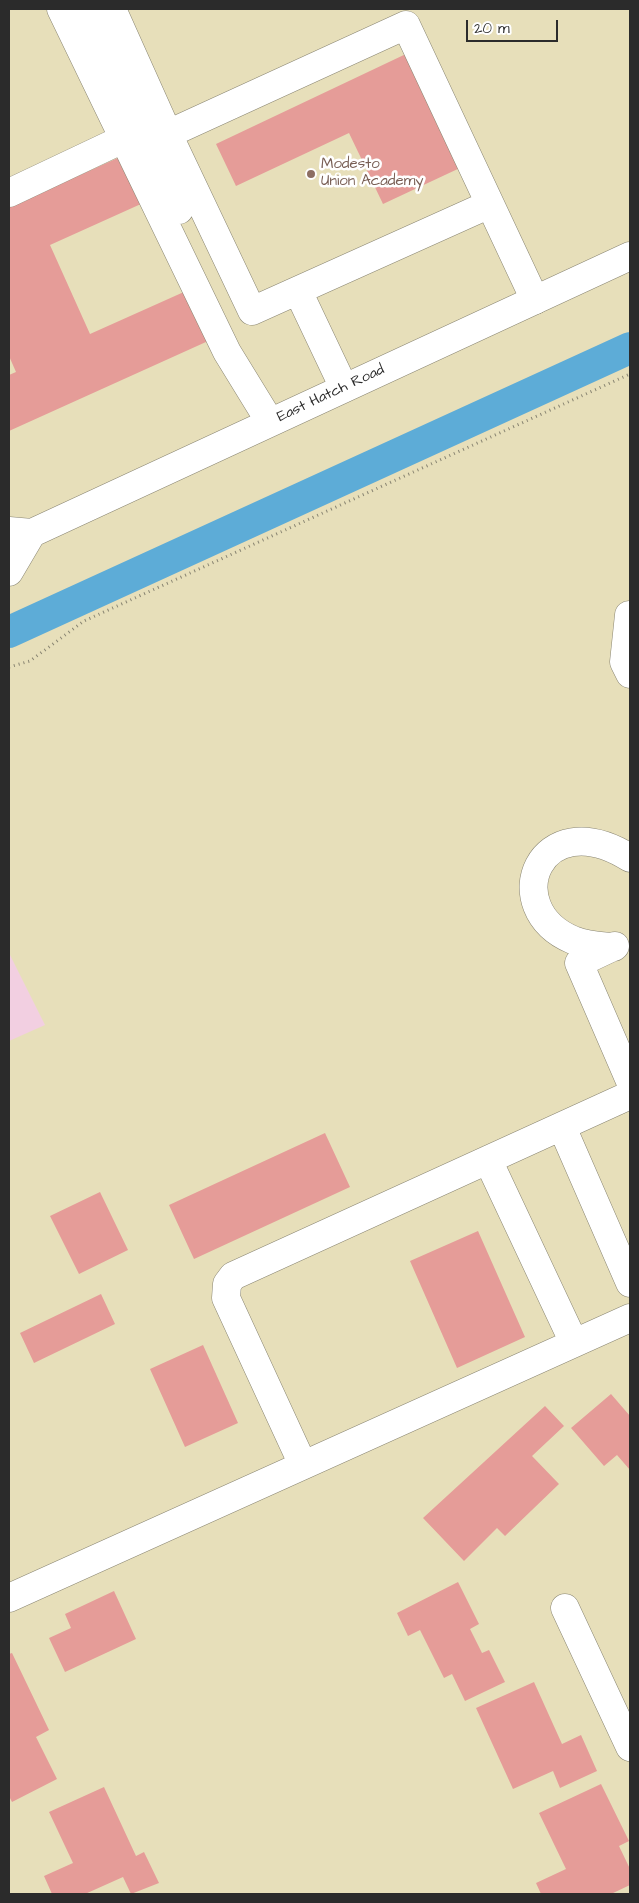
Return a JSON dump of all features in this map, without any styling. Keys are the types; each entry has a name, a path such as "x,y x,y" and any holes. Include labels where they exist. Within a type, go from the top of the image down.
{"main road":[{"path":"61,9 132,134"},
{"path":"84,9 132,134 226,352 270,422"},
{"path":"112,9 168,134 252,311 490,204"},
{"path":"168,134 406,25 536,300"},
{"path":"9,193 132,134"},
{"name":"East Hatch Road","path":"9,572 20,532 270,422 630,256"},
{"path":"298,291 344,388"},
{"path":"630,615 624,662 630,674"},
{"path":"622,943 590,945 572,940 554,928 543,916 536,902 533,885 536,870 547,854 568,842 585,840 618,850 630,858"},
{"path":"622,943 579,963 630,1081"},
{"path":"304,1465 226,1298 227,1284 233,1276 630,1095"},
{"path":"562,1127 630,1283"},
{"path":"488,1160 574,1343"},
{"path":"9,1598 630,1318"},
{"path":"566,1608 630,1747"}],"path":[{"path":"9,667 30,661 84,621 630,374"}],"shaded area":[{"path":"9,953 45,1025 9,1041"}],"building":[{"path":"408,53 462,167 383,204 349,133 236,186 216,144"},
{"path":"131,152 152,199 50,245 90,334 195,287 217,337 9,431 9,375 16,372 9,356 9,207"},
{"path":"325,1133 350,1187 194,1259 169,1205"},
{"path":"100,1192 128,1250 79,1274 50,1216"},
{"path":"478,1231 525,1337 457,1368 410,1261"},
{"path":"101,1294 115,1324 34,1363 20,1333"},
{"path":"203,1345 238,1423 185,1447 150,1369"},
{"path":"611,1394 630,1416 630,1470 617,1455 604,1466 571,1428"},
{"path":"545,1406 564,1426 532,1456 559,1484 505,1536 497,1528 464,1561 423,1518"},
{"path":"458,1582 479,1624 470,1629 482,1653 489,1650 505,1682 465,1701 452,1674 444,1678 420,1630 408,1636 397,1613"},
{"path":"114,1591 136,1639 65,1672 49,1638 71,1628 65,1614"},
{"path":"12,1653 49,1730 36,1737 57,1779 12,1802 9,1796 9,1654"},
{"path":"534,1682 562,1744 581,1735 597,1771 560,1788 553,1771 513,1789 476,1708"},
{"path":"601,1784 629,1841 619,1846 630,1869 630,1885 611,1894 541,1894 536,1883 566,1869 539,1813"},
{"path":"104,1787 136,1856 144,1852 159,1883 131,1894 123,1877 85,1894 52,1894 44,1876 73,1863 49,1812"}],"waterway":[{"path":"9,632 630,348"}],"place":[{"name":"Modesto Union Academy","path":"311,174"}]}
